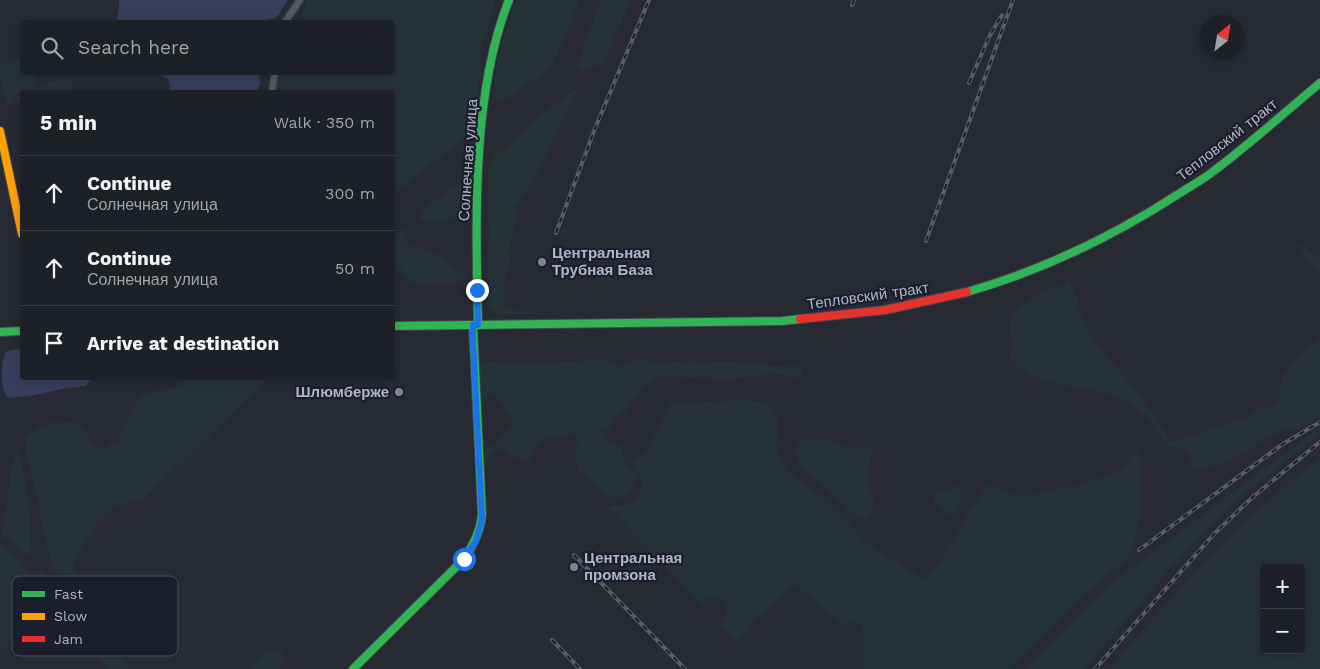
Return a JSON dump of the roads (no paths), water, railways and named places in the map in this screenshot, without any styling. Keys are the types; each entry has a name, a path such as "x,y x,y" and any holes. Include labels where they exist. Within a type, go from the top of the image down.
{"main road":[{"name":"Солнечная улица","path":"353,669 458,566 473,546 480,530 482,514 475,325 478,193 482,126 493,50 500,22 509,0"},
{"name":"Тепловский тракт","path":"395,326 782,321 893,309 967,292 1056,260 1148,214 1214,171 1320,83"},
{"path":"0,131 20,225"},
{"path":"0,332 20,331"}],"street":[{"path":"286,20 300,0"},
{"path":"272,90 275,75"}],"water":[{"path":"119,0 288,0 276,18 268,20 117,20"},
{"path":"161,75 259,75 260,84 257,90 169,90 168,79"},
{"path":"20,348 20,380 91,380 85,386 8,398 2,383 2,369 6,352"}],"railway":[{"path":"556,233 594,131 649,0"},
{"path":"852,5 854,0"},
{"path":"926,241 1013,0"},
{"path":"969,83 989,37 1002,15"},
{"path":"1139,550 1283,444 1320,422"},
{"path":"1095,669 1214,534 1254,496 1320,442"},
{"path":"574,555 685,669"},
{"path":"552,640 580,669"}],"place":[{"name":"Центральная Трубная База","path":"542,262"},
{"name":"Шлюмберже","path":"399,392"},
{"name":"Центральная промзона","path":"574,567"}]}
